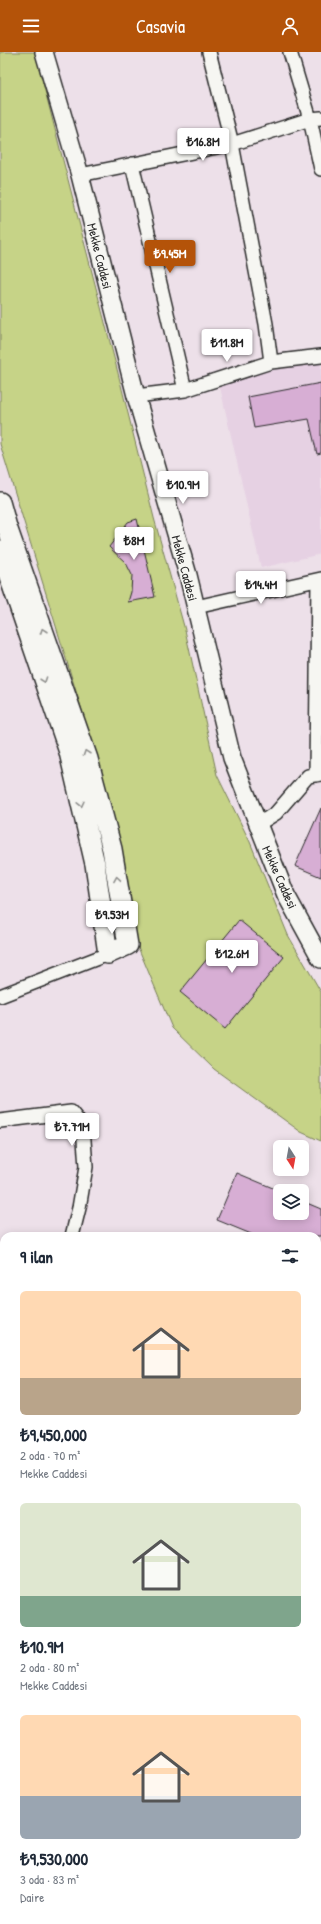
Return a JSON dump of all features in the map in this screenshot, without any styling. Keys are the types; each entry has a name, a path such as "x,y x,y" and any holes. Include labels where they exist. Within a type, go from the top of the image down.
{"main road":[{"path":"0,502 7,527 88,758 112,849 128,945 108,954 95,864 69,752 0,550"}],"street":[{"name":"Mekke Caddesi","path":"44,52 80,174 136,396 196,607 232,758 257,825 286,895 321,959"},
{"path":"209,52 232,144 265,316 271,362"},
{"path":"290,52 315,118 321,169"},
{"path":"80,174 232,144 315,118"},
{"path":"132,164 184,390"},
{"path":"136,396 184,390 271,362 321,356"},
{"path":"196,607 319,580 318,775 308,776 276,812 257,825"},
{"path":"0,996 108,954"},
{"path":"0,1122 71,1112 83,1127 86,1167 73,1232"}],"shaded area":[{"path":"321,358 321,554 261,568 219,383"}],"green space":[{"path":"0,52 35,52 154,518 185,630 217,775 250,842 288,935 321,992 321,1141 301,1132 214,1069 172,1028 138,947 132,907 111,805 0,444"}],"building":[{"path":"321,383 321,453 317,454 309,419 254,428 248,397"},
{"path":"137,519 155,597 128,602 131,592 132,575 126,563 109,547 128,522"},
{"path":"321,808 321,877 295,866"},
{"path":"239,920 284,957 225,1029 180,992"},
{"path":"237,1173 273,1188 273,1220 309,1220 309,1204 321,1209 321,1232 246,1232 217,1220"}]}
